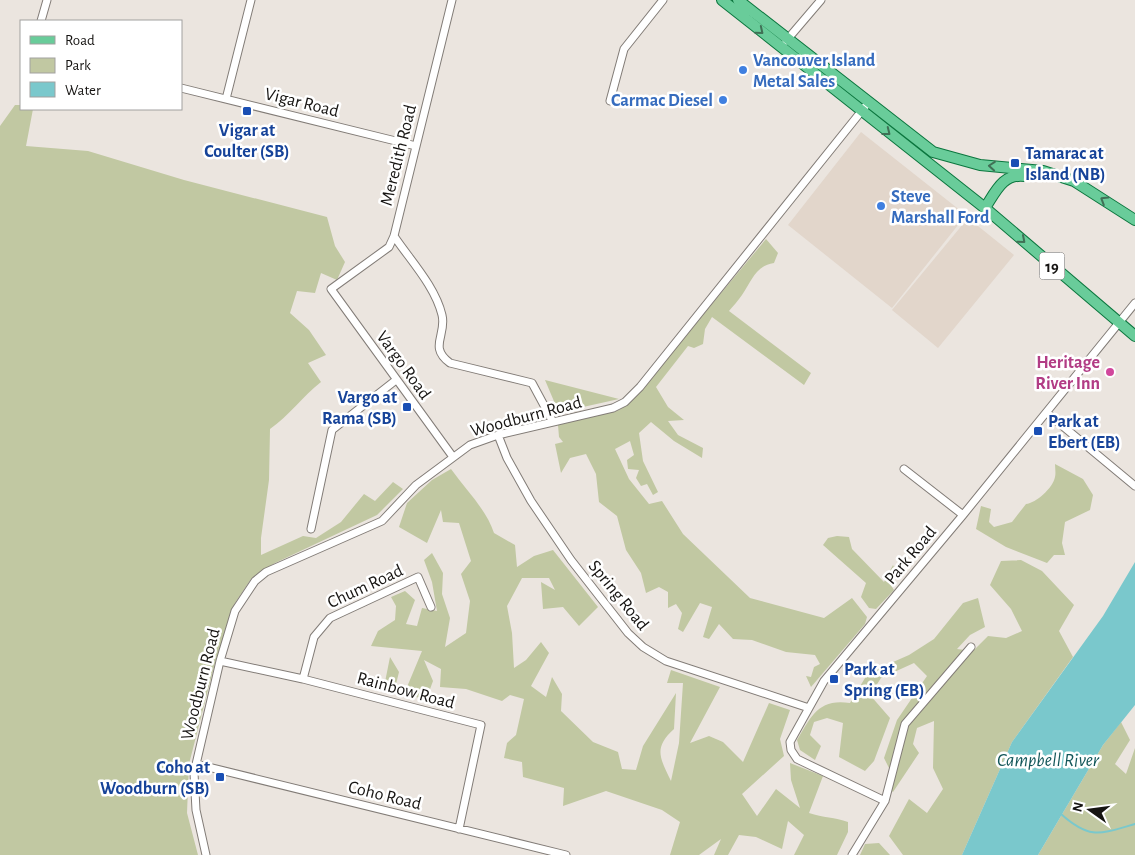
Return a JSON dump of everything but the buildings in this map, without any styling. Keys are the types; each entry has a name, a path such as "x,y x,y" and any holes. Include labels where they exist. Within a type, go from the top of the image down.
{"main road":[{"name":"19","path":"722,0 985,208 1135,336"},
{"path":"738,0 933,152 980,165 1043,171 1074,181 1135,220"},
{"path":"985,208 1003,180 1016,174 1074,181"}],"street":[{"path":"41,20 47,0"},
{"path":"226,99 251,0"},
{"name":"Meredith Road","path":"332,290 389,247 394,236 452,0"},
{"path":"610,101 624,49 663,0"},
{"path":"781,47 821,0"},
{"name":"Vigar Road","path":"182,88 416,146"},
{"name":"Woodburn Road","path":"206,855 196,810 194,773 220,661 235,611 255,581 266,572 382,521 416,485 470,445 498,435 613,408 626,402 636,393 868,103"},
{"path":"394,236 439,302 443,319 438,346 441,357 450,363 532,383 553,422"},
{"name":"Vargo Road","path":"332,290 453,457"},
{"name":"Park Road","path":"885,802 797,759 791,750 790,742 824,681 1047,413 1135,303"},
{"path":"311,529 332,430 396,380"},
{"path":"1047,413 1135,486"},
{"name":"Spring Road","path":"498,435 506,458 566,553 628,633 643,648 666,661 808,708"},
{"path":"904,469 962,516"},
{"name":"Chum Road","path":"303,679 314,637 330,618 418,577 431,607"},
{"path":"852,855 885,802 905,724 971,647"},
{"name":"Rainbow Road","path":"220,661 303,679 481,725 459,829"},
{"name":"Coho Road","path":"196,764 566,855"}],"shaded area":[{"path":"861,132 966,215 892,308 788,225"},
{"path":"968,218 1014,255 938,348 892,310"}],"green space":[{"path":"15,105 20,105 20,110 33,110 26,146 88,151 184,180 327,217 335,246 345,262 337,280 321,273 315,293 297,291 290,313 309,330 326,355 308,363 321,382 270,429 269,480 261,538 261,555 303,536 316,538 341,522 364,494 375,501 393,482 403,489 377,515 275,563 251,579 235,603 215,663 189,764 187,813 198,855 0,855 0,126"},
{"path":"766,239 778,253 774,263 762,267 758,271 729,311 811,373 804,385 712,317 705,329 703,344 694,348 688,346 656,387 668,407 684,420 668,421 678,435 703,448 702,458 674,441 651,422 639,433 643,461 658,492 653,495 647,484 641,486 636,478 639,470 628,469 627,460 634,455 630,441 615,449 629,479 649,504 662,501 683,534 750,598 824,618 852,598 867,617 865,624 811,687 806,676 811,677 814,667 820,664 815,655 786,652 752,640 733,639 719,624 709,639 703,637 712,607 700,603 683,632 678,629 682,613 676,604 668,608 668,592 659,587 646,593 641,573 626,550 617,516 599,502 596,474 586,454 570,458 561,473 555,444 563,442 559,437 558,425 619,410 633,399"},
{"path":"545,380 619,399 565,411 556,406"},
{"path":"1055,464 1083,479 1093,495 1090,510 1065,522 1062,543 1065,555 1054,555 1047,563 1006,547 976,529 981,506 991,509 989,522 994,527 1012,522 1026,504 1039,498 1051,486 1054,481"},
{"path":"451,469 481,508 494,533 515,545 517,567 534,556 553,550 598,607 579,626 563,607 543,609 541,582 555,590 549,578 522,578 507,606 512,633 514,668 526,660 541,642 549,653 531,686 546,697 552,677 562,694 561,711 593,742 618,752 622,769 636,770 643,746 676,693 674,729 663,742 660,754 671,781 679,743 683,683 667,683 671,670 720,687 690,743 709,736 723,742 743,762 769,703 790,710 780,739 784,756 742,794 757,816 776,789 800,808 791,780 790,763 823,776 809,813 848,822 848,832 837,855 794,855 804,835 788,821 782,849 756,837 739,835 728,855 714,855 721,839 699,855 670,855 680,822 662,810 606,791 563,806 564,788 523,777 522,762 504,758 507,743 516,735 524,699 510,695 502,701 466,689 440,687 441,669 424,660 433,681 426,700 384,687 390,657 399,672 396,684 407,687 422,651 371,646 378,631 395,620 396,606 391,597 405,591 415,600 406,624 417,626 422,608 437,611 432,582 424,560 432,553 443,573 442,594 450,618 445,647 466,633 470,601 461,574 471,561 459,523 443,522 441,510 427,543 399,527 407,503 432,480"},
{"path":"837,536 849,537 852,549 884,582 893,565 896,572 890,584 894,590 876,609 869,608 861,597 866,583 823,545 828,538"},
{"path":"1021,560 1042,571 1074,605 1059,631 1073,657 1012,742 962,855 903,855 889,836 909,799 927,813 943,789 933,768 934,721 917,728 913,744 919,753 893,792 886,786 890,770 884,758 897,720 927,676 914,663 881,678 870,695 890,718 874,761 865,771 839,757 843,723 827,718 814,722 810,735 821,746 815,760 800,750 797,740 811,717 823,706 839,702 850,703 868,673 909,655 934,639 963,603 978,598 985,627 970,635 957,649 973,651 988,636 1006,638 1022,631 1011,609 990,585 1001,561"},
{"path":"1121,722 1130,740 1115,764 1126,774 1135,748 1135,855 1038,855 1103,745"},
{"path":"879,843 890,855 860,855 865,844"}],"water":[{"name":"Campbell River","path":"1135,562 1135,705 1103,745 1038,855 962,855 1012,742 1103,616"}],"waterway":[{"path":"1061,814 1080,828 1088,831 1104,832 1135,824"}],"place":[{"name":"Vancouver Island Metal Sales","path":"743,70"},
{"name":"Carmac Diesel","path":"723,100"},
{"name":"Vigar at Coulter (SB)","path":"247,111"},
{"name":"Tamarac at Island (NB)","path":"1015,163"},
{"name":"Steve Marshall Ford","path":"881,206"},
{"name":"Heritage River Inn","path":"1110,372"},
{"name":"Vargo at Rama (SB)","path":"407,407"},
{"name":"Park at Ebert (EB)","path":"1038,431"},
{"name":"Park at Spring (EB)","path":"834,679"},
{"name":"Coho at Woodburn (SB)","path":"220,777"}]}
